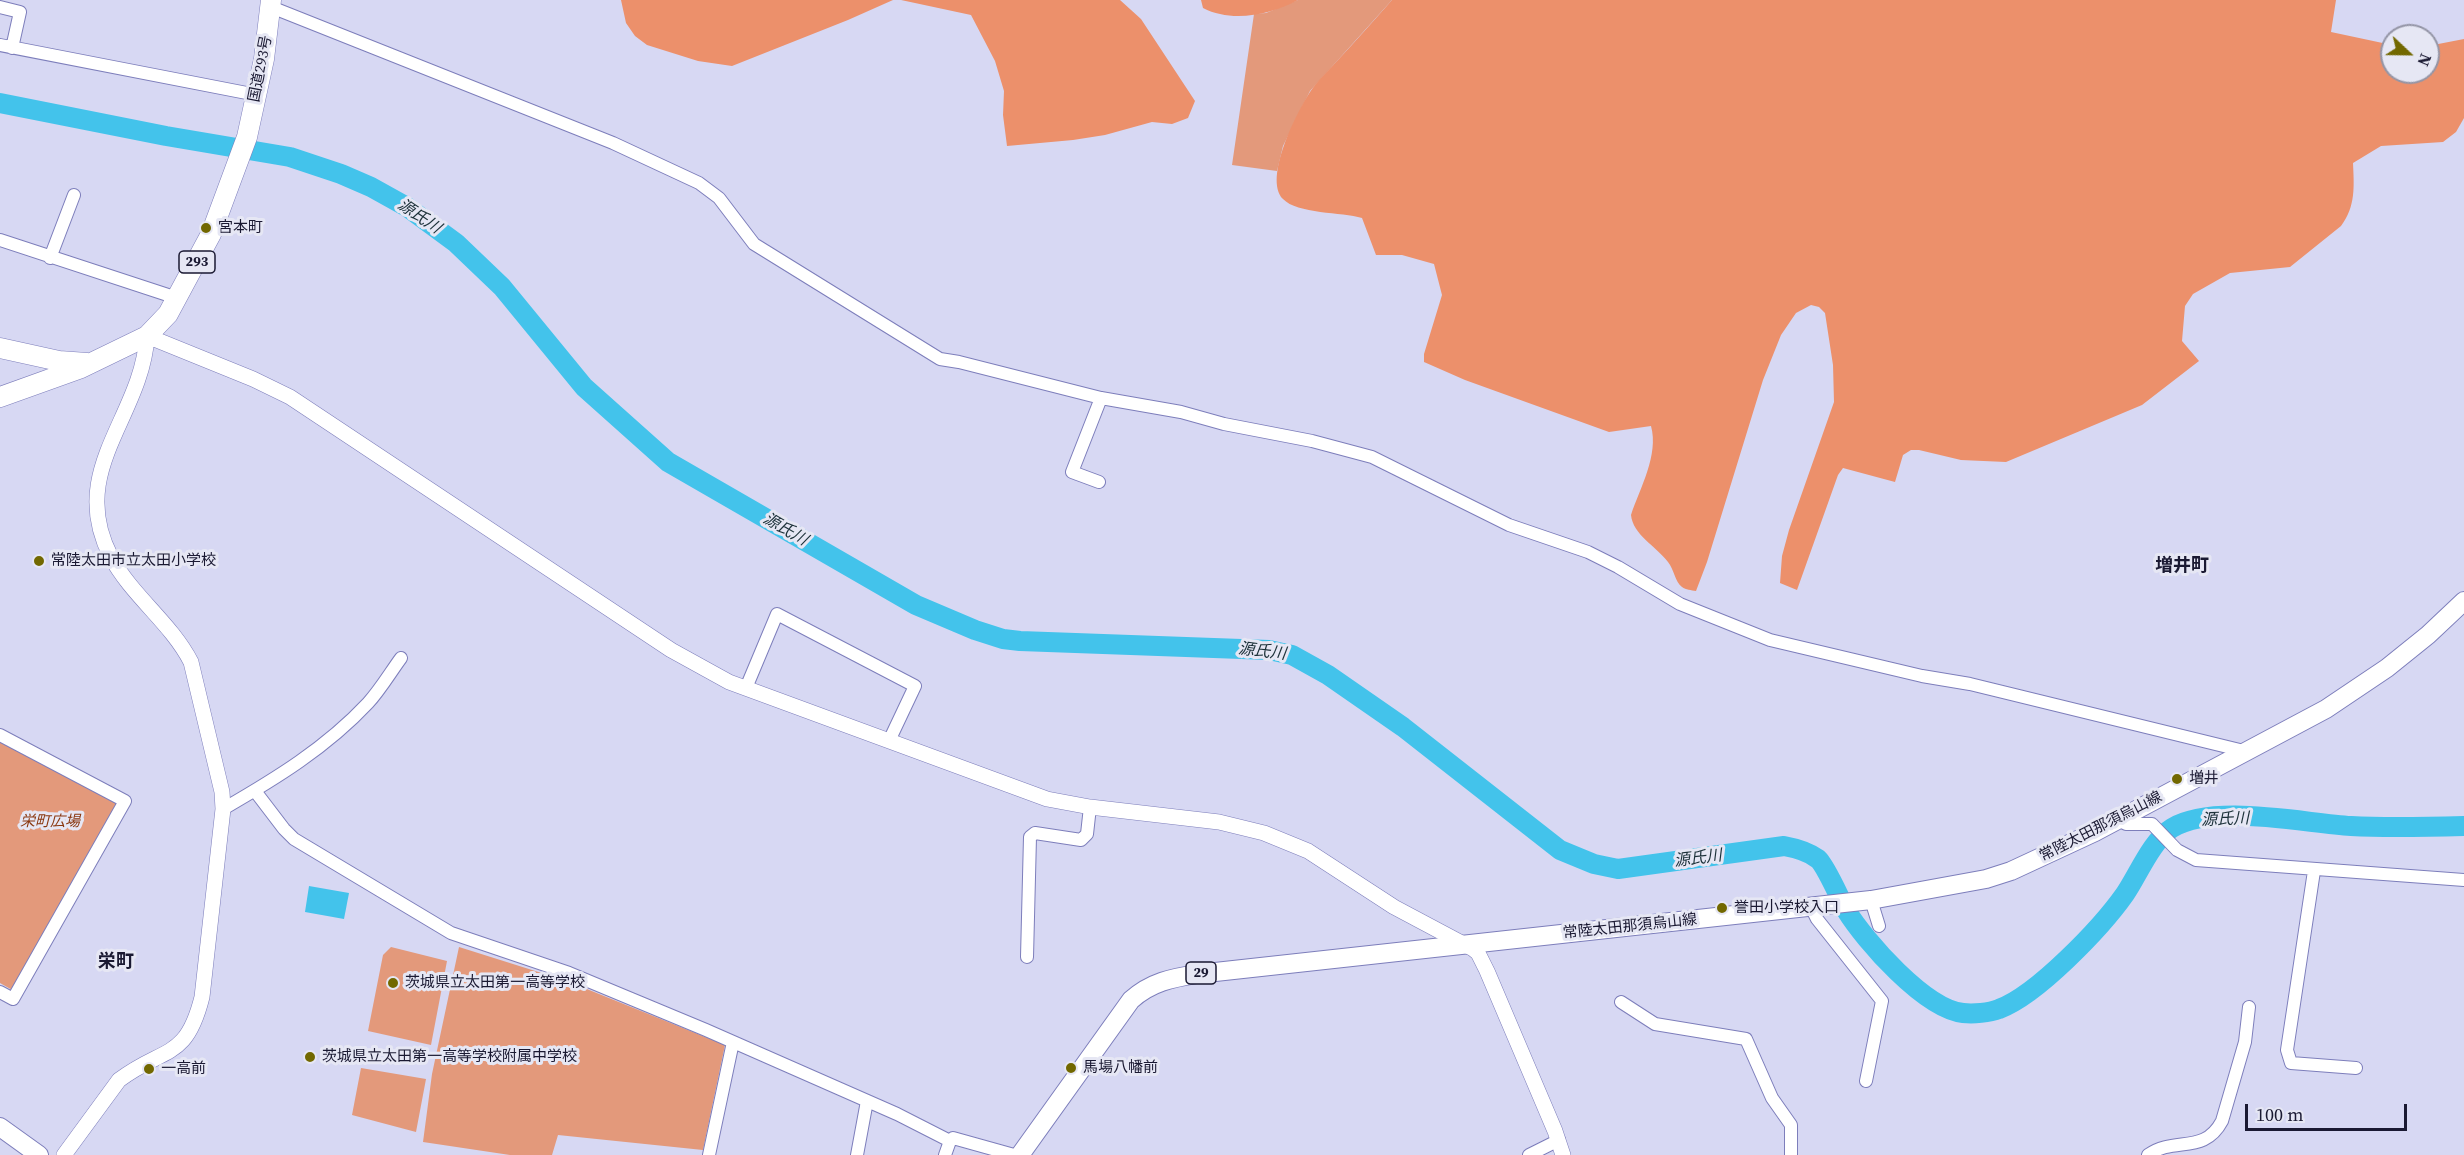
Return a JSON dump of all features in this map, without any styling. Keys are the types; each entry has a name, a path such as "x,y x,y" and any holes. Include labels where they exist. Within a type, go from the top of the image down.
{"highway":[{"name":"国道293号","path":"177,298 211,234 247,137 267,41 271,4"},
{"name":"293","path":"0,397 59,368 92,363 147,336 168,314 177,298"},
{"path":"0,348 59,368"}],"main road":[{"name":"常陸太田那須烏山線","path":"1020,1155 1131,1000 1148,987 1172,978 1197,974 1865,901 1952,887 2003,874 2118,820 2248,752 2361,687 2428,635 2464,601"},
{"path":"0,1126 39,1155"}],"street":[{"path":"271,4 613,143 699,183 719,198 754,244 940,360 959,362 1101,398 1181,412 1224,424 1300,438 1372,457 1509,525 1588,552 1680,604 1770,640 1922,676 1970,684 2248,752"},
{"path":"0,8 20,12 6,46 257,94"},
{"path":"50,258 74,195"},
{"path":"0,240 177,298"},
{"path":"64,1155 119,1080 179,1046 194,1024 202,997 223,809 222,792 191,662 183,646 118,567 103,539 98,523 96,501 104,460 143,368 147,336 253,379 290,397 671,650 729,682 1047,799 1090,807 1219,822 1264,833 1308,851 1394,907 1478,953 1561,1148 1529,1155"},
{"path":"1099,482 1072,472 1101,398"},
{"path":"746,688 777,614 915,686 889,741"},
{"path":"223,809 273,781 322,745 368,702 401,658"},
{"path":"0,735 125,801 13,999 0,992"},
{"path":"255,791 294,839 452,933 568,973 733,1042 867,1101 950,1141"},
{"path":"1027,957 1030,837 1035,832 1082,840 1087,834 1090,807"},
{"path":"2118,820 2126,824 2152,824 2177,850 2196,860 2314,871 2464,880"},
{"path":"2314,871 2287,1050 2291,1063 2356,1068"},
{"path":"1865,901 1879,926"},
{"path":"1815,906 1817,919 1882,1001 1866,1081"},
{"path":"1621,1002 1655,1024 1746,1039 1772,1098 1791,1125 1791,1155"},
{"path":"2148,1155 2157,1149 2209,1139 2216,1133 2222,1121 2245,1042 2249,1007"},
{"path":"709,1155 733,1042"},
{"path":"857,1155 867,1101"},
{"path":"945,1155 953,1138 1014,1155"}],"green space":[{"path":"1298,0 1392,0 1310,91 1283,146 1277,171 1232,165 1254,14 1266,13"},
{"name":"栄町広場","path":"0,738 117,800 118,805 14,991 0,983"},
{"path":"391,947 447,961 431,1045 368,1031 383,955"},
{"path":"459,947 567,981 725,1045 703,1150 558,1135 552,1155 510,1155 423,1142 432,1074"},
{"path":"361,1068 426,1079 416,1132 352,1115"}],"shaded area":[{"path":"621,0 893,0 732,66 698,61 647,45 635,36 626,23"},
{"path":"901,0 1120,0 1141,19 1195,101 1188,118 1172,124 1152,122 1105,135 1007,146 1003,115 1004,91 995,61 971,15"},
{"path":"1201,0 1298,0 1275,10 1238,16 1214,13 1203,8"},
{"path":"1392,0 2336,0 2331,32 2380,42 2380,84 2440,84 2440,44 2464,39 2464,118 2456,132 2443,142 2381,146 2353,163 2353,196 2346,218 2341,226 2290,267 2230,273 2193,294 2185,306 2182,341 2199,361 2142,405 2006,462 1961,460 1911,450 1903,455 1895,482 1843,468 1838,475 1797,590 1780,583 1782,556 1834,402 1833,365 1825,313 1819,307 1811,305 1796,313 1781,335 1763,380 1696,591 1685,589 1680,585 1668,562 1636,529 1631,515 1651,460 1653,437 1651,426 1609,432 1465,380 1424,362 1424,354 1442,295 1434,264 1402,255 1376,255 1362,218 1309,210 1290,204 1283,199 1278,189 1277,176 1279,161 1290,129 1310,92"}],"water":[{"path":"309,886 349,893 344,919 305,912"}],"waterway":[{"name":"源氏川","path":"0,103 166,136 290,157 371,187 407,207 456,243 502,287 584,387 668,462 916,605 975,630 1003,639 1020,641 1269,650 1292,655 1328,675 1403,727 1560,850 1594,864 1618,869 1784,846 1810,854 1821,863 1846,910 1881,955 1914,987 1948,1009 1963,1013 1991,1011 1999,1009 2031,990 2067,959 2101,924 2125,894 2158,841 2172,828 2190,821 2211,817 2259,816 2351,826 2464,826"}],"place":[{"name":"宮本町","path":"206,228"},
{"name":"常陸太田市立太田小学校","path":"39,561"},
{"name":"増井","path":"2177,779"},
{"name":"誉田小学校入口","path":"1722,908"},
{"name":"茨城県立太田第一高等学校","path":"393,983"},
{"name":"茨城県立太田第一高等学校附属中学校","path":"310,1057"},
{"name":"馬場八幡前","path":"1071,1068"},
{"name":"一高前","path":"149,1069"}],"district":[{"name":"増井町","path":"2182,566"},
{"name":"栄町","path":"116,962"}]}
